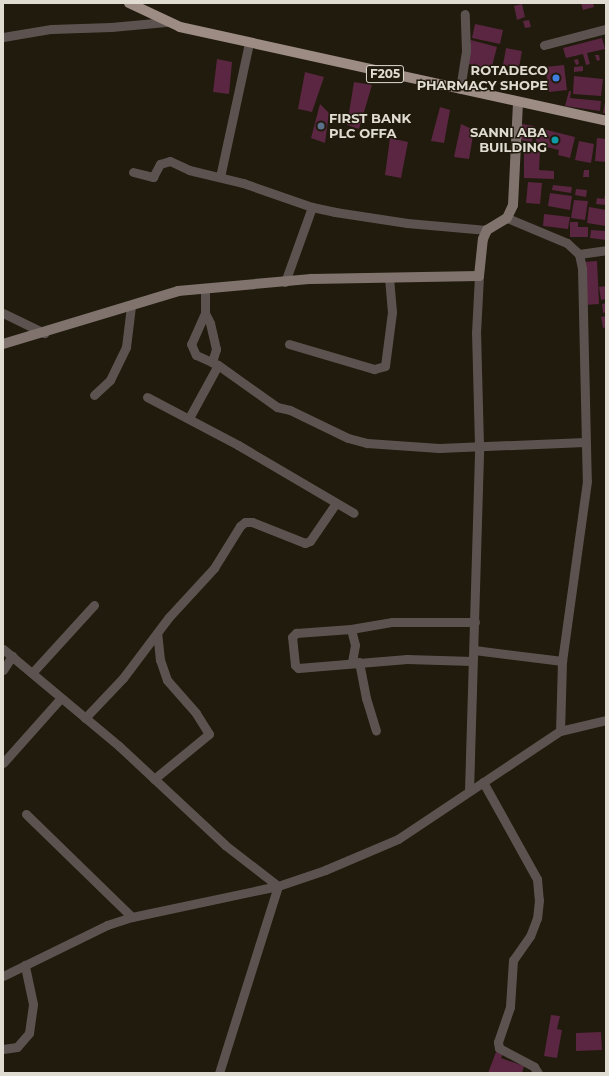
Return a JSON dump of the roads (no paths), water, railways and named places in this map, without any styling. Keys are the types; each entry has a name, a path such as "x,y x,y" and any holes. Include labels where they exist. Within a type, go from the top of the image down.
{"main road":[{"name":"F205","path":"129,3 166,22 249,43 606,121"}],"street":[{"path":"460,89 466,51 464,14"},
{"path":"3,38 51,29 111,27 166,22"},
{"path":"544,45 606,29"},
{"path":"220,176 249,43"},
{"path":"469,791 480,445 476,333 479,276 483,239 487,230 507,218 513,205 516,185 518,103"},
{"path":"133,172 153,177 160,164 170,161 189,170 220,176 312,207 407,222 487,230"},
{"path":"285,282 312,207"},
{"path":"507,218 567,243 579,254 582,268 587,481 582,528 562,661 560,731"},
{"path":"579,254 606,250"},
{"path":"3,344 44,333 178,291 205,290 311,279 389,280 479,276"},
{"path":"289,344 370,368 385,366 392,312 389,280"},
{"path":"205,290 205,312 191,344 196,355 215,364 277,407 290,410 348,438 368,443 414,447 585,442"},
{"path":"94,395 110,380 126,347 131,306"},
{"path":"189,418 215,364 216,349 210,323 205,312"},
{"path":"3,313 44,333"},
{"path":"147,397 189,418 354,513"},
{"path":"85,718 123,678 157,633 214,568 240,526 245,522 252,522 305,543 310,541 336,503"},
{"path":"32,673 94,605"},
{"path":"472,661 407,659 356,662 298,668 295,664 292,637 296,633 351,629 392,622 475,622"},
{"path":"351,629 355,644 356,662 376,731"},
{"path":"154,779 209,734 196,713 167,680 160,660 157,633"},
{"path":"3,649 85,718 225,845 278,886"},
{"path":"474,650 562,661"},
{"path":"3,670 12,656"},
{"path":"3,763 61,698"},
{"path":"4,972 25,965 108,925 132,918 278,886 398,839 560,731 606,720"},
{"path":"484,782 537,879 539,900 537,918 521,951 513,960 510,1008 498,1042 499,1048 534,1067 538,1073"},
{"path":"26,814 132,918"},
{"path":"219,1073 278,886"},
{"path":"3,1049 17,1047 29,1033 33,1004 25,965"}],"place":[{"name":"ROTADECO PHARMACY SHOPE","path":"556,78"},
{"name":"FIRST BANK PLC OFFA","path":"321,126"},
{"name":"SANNI ABA BUILDING","path":"555,140"}]}
